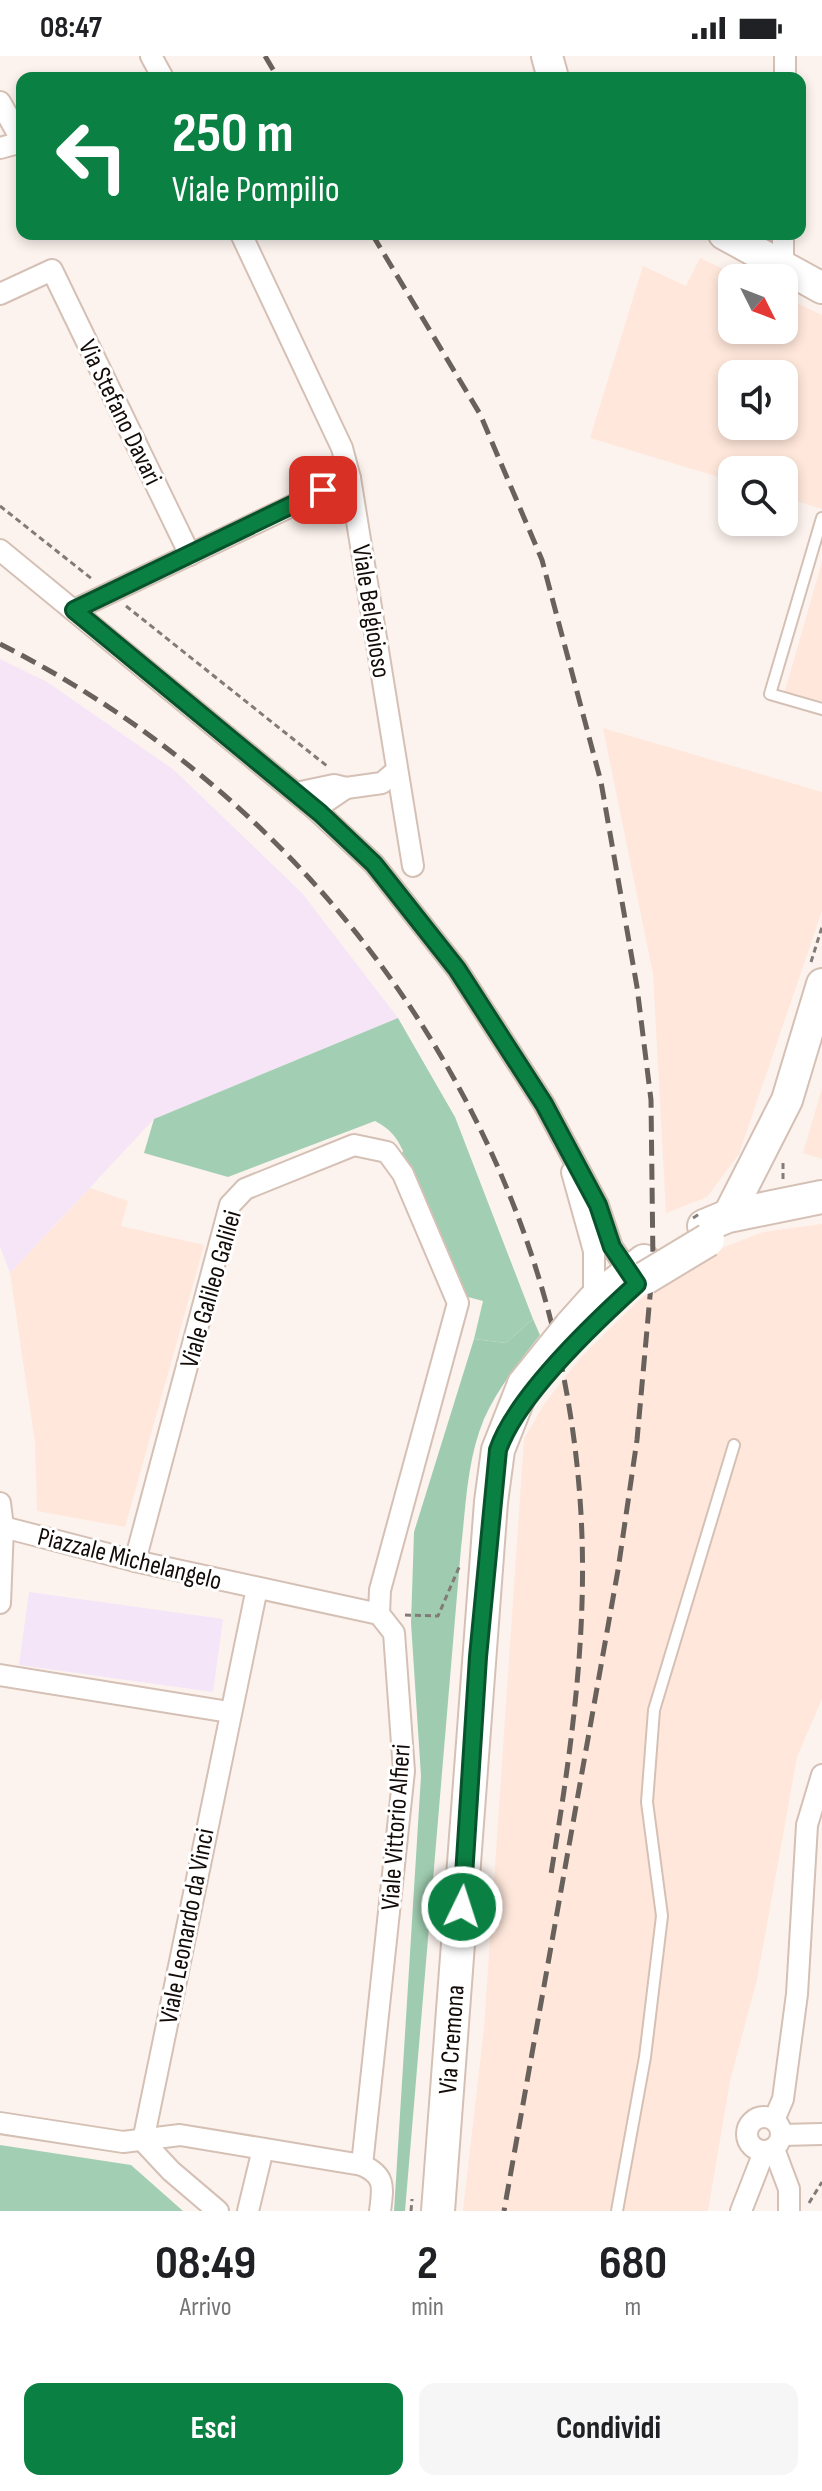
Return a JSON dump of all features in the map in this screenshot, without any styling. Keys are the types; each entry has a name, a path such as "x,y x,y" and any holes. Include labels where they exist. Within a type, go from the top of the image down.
{"main road":[{"path":"735,240 779,264"},
{"path":"798,274 822,288"},
{"path":"768,1216 787,1100 822,984"},
{"name":"Via Cremona","path":"573,1336 594,1300 638,1273 768,1216"},
{"name":"Via Cremona","path":"438,2211 494,1471 502,1437 529,1388 573,1336 638,1273"}],"street":[{"path":"0,102 16,131"},
{"name":"Viale Belgioioso","path":"244,240 342,448 350,478 397,762 389,777 400,780 413,866"},
{"path":"783,240 783,264"},
{"name":"Via Stefano Davari","path":"0,294 52,270 190,555"},
{"path":"74,610 350,478"},
{"path":"0,550 296,793 374,864 457,969 544,1104 569,1156 598,1205 612,1247 638,1273"},
{"path":"315,809 346,788 389,777"},
{"path":"296,793 334,785 346,788"},
{"name":"Viale Galileo Galilei","path":"135,1561 230,1205 245,1189 354,1145 387,1152 403,1174 458,1303 385,1566 379,1614"},
{"path":"569,1156 576,1194 594,1251 594,1300"},
{"path":"0,1503 3,1527 0,1603"},
{"name":"Piazzale Michelangelo","path":"3,1527 135,1561 379,1614"},
{"name":"Piazzale Michelangelo","path":"229,1712 257,1588"},
{"name":"Viale Vittorio Alfieri","path":"362,2165 404,1771 394,1633 379,1614"},
{"path":"0,1675 229,1712"},
{"name":"Viale Leonardo da Vinci","path":"143,2141 229,1712"},
{"path":"741,2211 773,2139 783,2099 797,1994 807,1825 822,1775"},
{"path":"0,2123 123,2142 143,2141 169,2134 362,2165 374,2171 383,2182 380,2211"},
{"path":"773,2139 822,2134"},
{"path":"773,2139 787,2178 789,2211"},
{"path":"143,2141 171,2171 220,2211"},
{"path":"248,2211 263,2149"}],"lane":[{"path":"822,518 770,694 822,709"},
{"path":"617,2211 645,2057 662,1916 647,1802 654,1710 734,1445"}],"path":[{"path":"379,1614 438,1616 463,1558"},
{"path":"803,2211 822,2182"}],"shaded area":[{"path":"700,258 718,267 718,344 798,344 798,304 822,315 822,509 798,501 798,456 718,456 718,477 590,438 643,266 686,286"},
{"path":"822,562 822,704 783,698"},
{"path":"0,659 47,682 174,770 302,893 398,1018 154,1119 10,1273 0,1246"},
{"path":"603,728 822,792 822,911 739,1154 707,1197 666,1213 653,974"},
{"path":"822,1088 822,1159 803,1153"},
{"path":"90,1188 128,1201 121,1226 204,1245 125,1527 37,1511 35,1443 10,1273"},
{"path":"822,1224 822,1699 797,1757 757,1980 730,2081 708,2211 463,2211 484,2028 524,1439 544,1404 582,1356 639,1300 698,1257 763,1232"},
{"path":"29,1592 223,1619 213,1692 19,1665"}],"green space":[{"path":"398,1018 455,1117 533,1319 506,1343 474,1339 483,1301 464,1296 399,1160 403,1151 389,1130 375,1121 228,1177 144,1153 154,1119"},
{"path":"533,1319 540,1335 502,1386 484,1419 468,1483 405,2211 394,2211 421,1776 411,1623 414,1532 474,1339 506,1343"},
{"path":"0,2145 131,2165 183,2211 0,2211"}],"railway":[{"path":"265,56 274,72"},
{"path":"376,240 480,414 542,560 601,782 637,987 651,1100 653,1263 637,1440 618,1570 504,2211"},
{"path":"0,644 119,714 227,798 324,894 407,1002 475,1119 528,1244 564,1376 581,1514 580,1652 550,1880"}],"route":[{"path":"323,490 74,610 320,813 374,864 457,969 544,1104 569,1156 598,1205 612,1247 637,1284 608,1309 522,1407 502,1437 498,1450 478,1657 462,1907"}]}
